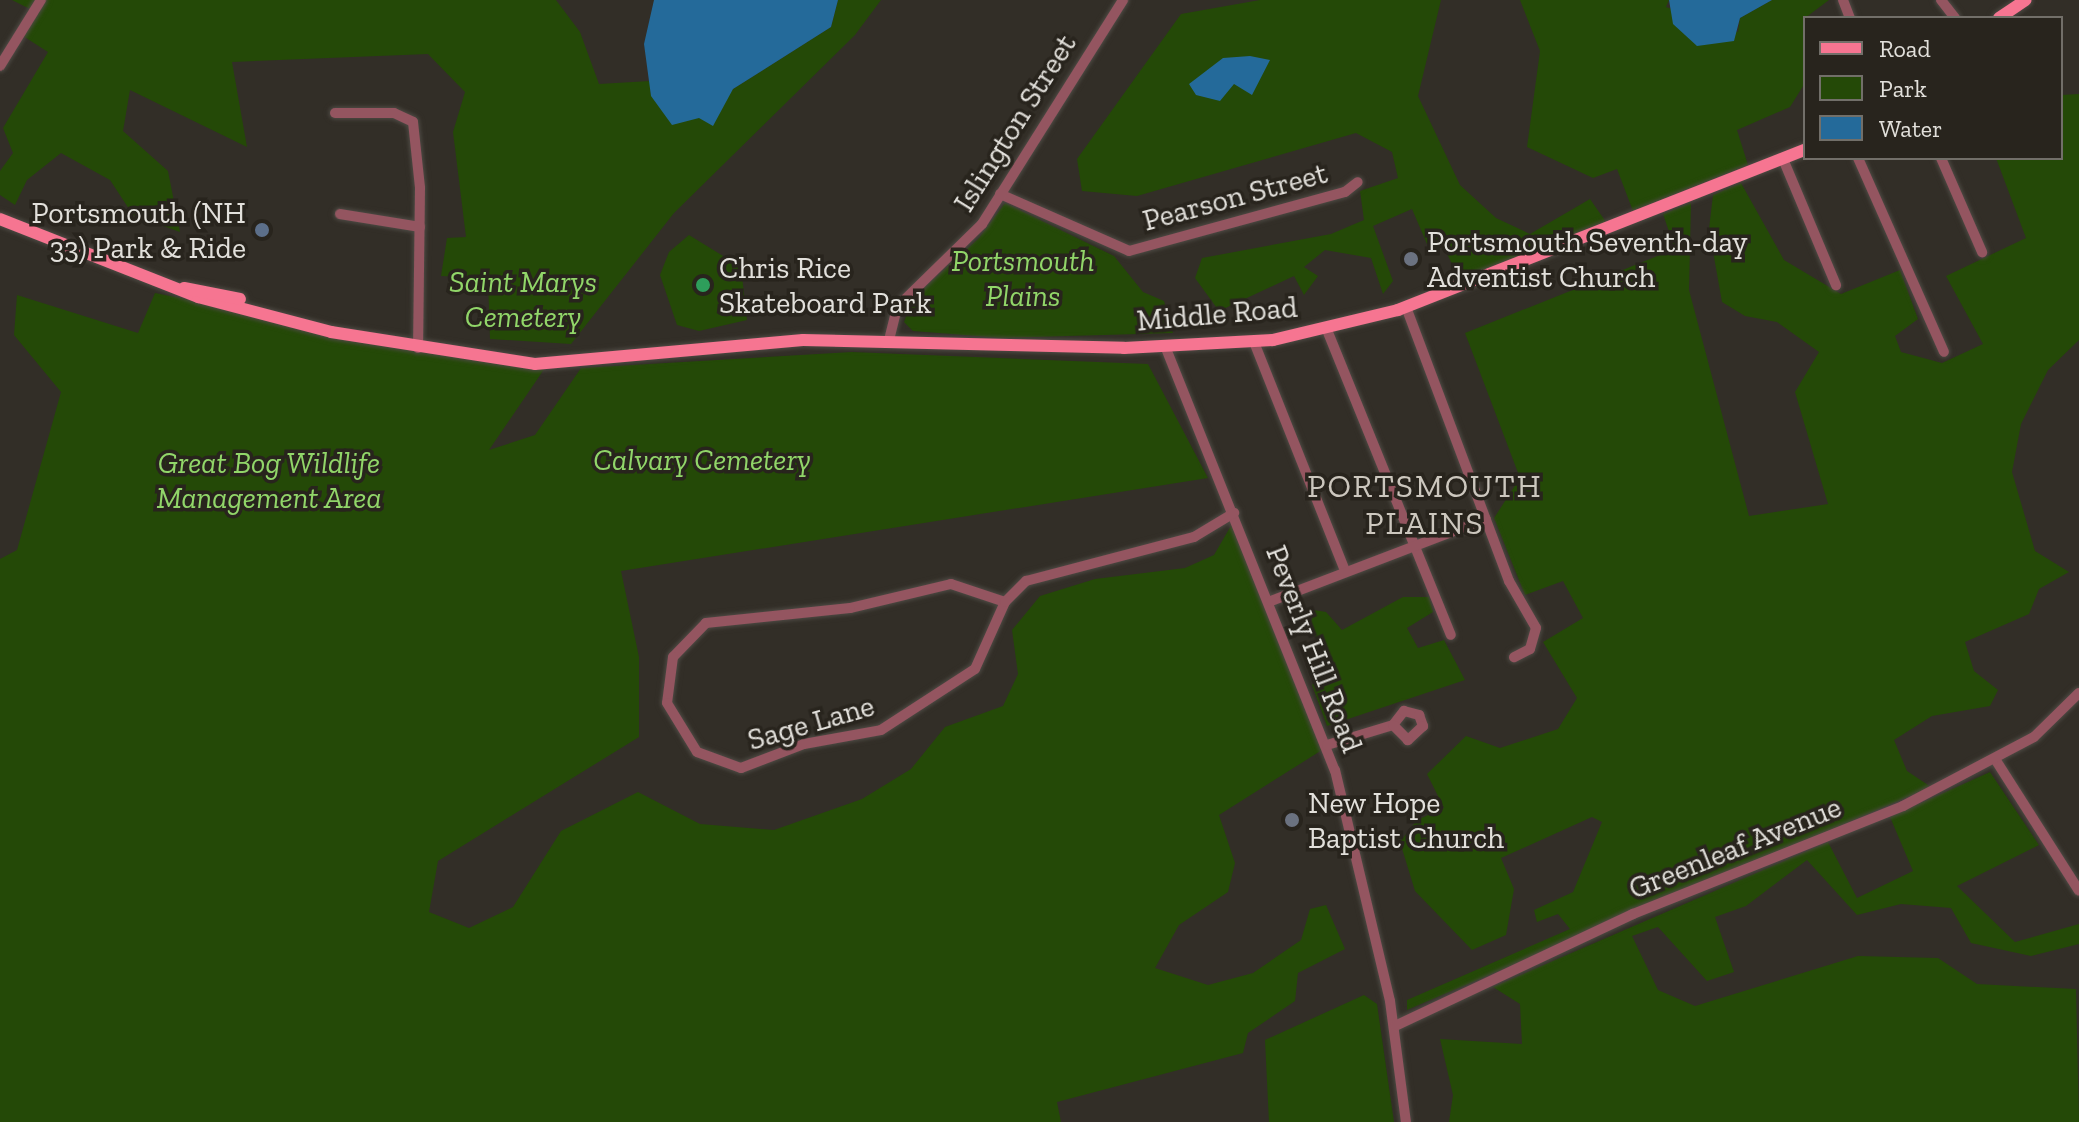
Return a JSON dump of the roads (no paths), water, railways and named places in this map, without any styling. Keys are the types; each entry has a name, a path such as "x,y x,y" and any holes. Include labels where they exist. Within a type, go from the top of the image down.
{"main road":[{"path":"2002,16 2026,0"},
{"name":"Middle Road","path":"0,219 91,260 181,288 418,348 524,359 575,360 749,342 889,340 1165,346 1254,342 1327,330 1406,307 1803,151"}],"street":[{"path":"0,66 41,0"},
{"name":"Islington Street","path":"889,340 901,301 974,235 1123,0"},
{"path":"1941,0 1953,16"},
{"path":"335,113 394,113 413,122 420,227 418,348"},
{"path":"1783,159 1836,285"},
{"path":"1859,160 1944,352"},
{"path":"1942,160 1982,252"},
{"name":"Pearson Street","path":"1000,194 1121,251 1345,192 1358,182"},
{"path":"340,214 420,227"},
{"path":"1406,307 1486,519 1536,628 1530,649 1514,657"},
{"path":"1327,330 1451,635"},
{"path":"1254,342 1345,571"},
{"name":"Peverly Hill Road","path":"1165,346 1327,745 1395,1026 1406,1122"},
{"name":"Sage Lane","path":"1005,602 951,584 850,608 706,623 673,657 667,703 697,752 741,768 804,744 881,730 975,669 1005,602 1036,576 1194,537 1234,513"},
{"path":"1271,601 1486,519"},
{"name":"Greenleaf Avenue","path":"1395,1026 1633,914 1903,806 1995,759 2049,726 2079,693"},
{"path":"1327,745 1393,725"},
{"path":"1995,759 2079,891"}],"water":[{"path":"654,0 838,0 831,27 733,89 713,126 699,118 672,125 651,96 644,44"},
{"path":"1669,0 1772,0 1740,18 1734,41 1697,46 1673,24"},
{"path":"1250,56 1270,60 1252,95 1234,84 1220,101 1196,95 1189,84 1223,58"}],"place":[{"name":"Portsmouth (NH 33) Park & Ride","path":"262,230"},
{"name":"Portsmouth Seventh-day Adventist Church","path":"1411,259"},
{"name":"Chris Rice Skateboard Park","path":"703,285"},
{"name":"New Hope Baptist Church","path":"1292,820"}],"district":[{"name":"PORTSMOUTH PLAINS","path":"1425,506"}],"park label":[{"name":"Portsmouth Plains","path":"1023,278"},
{"name":"Saint Marys Cemetery","path":"523,299"},
{"name":"Calvary Cemetery","path":"702,460"},
{"name":"Great Bog Wildlife Management Area","path":"269,480"}]}
